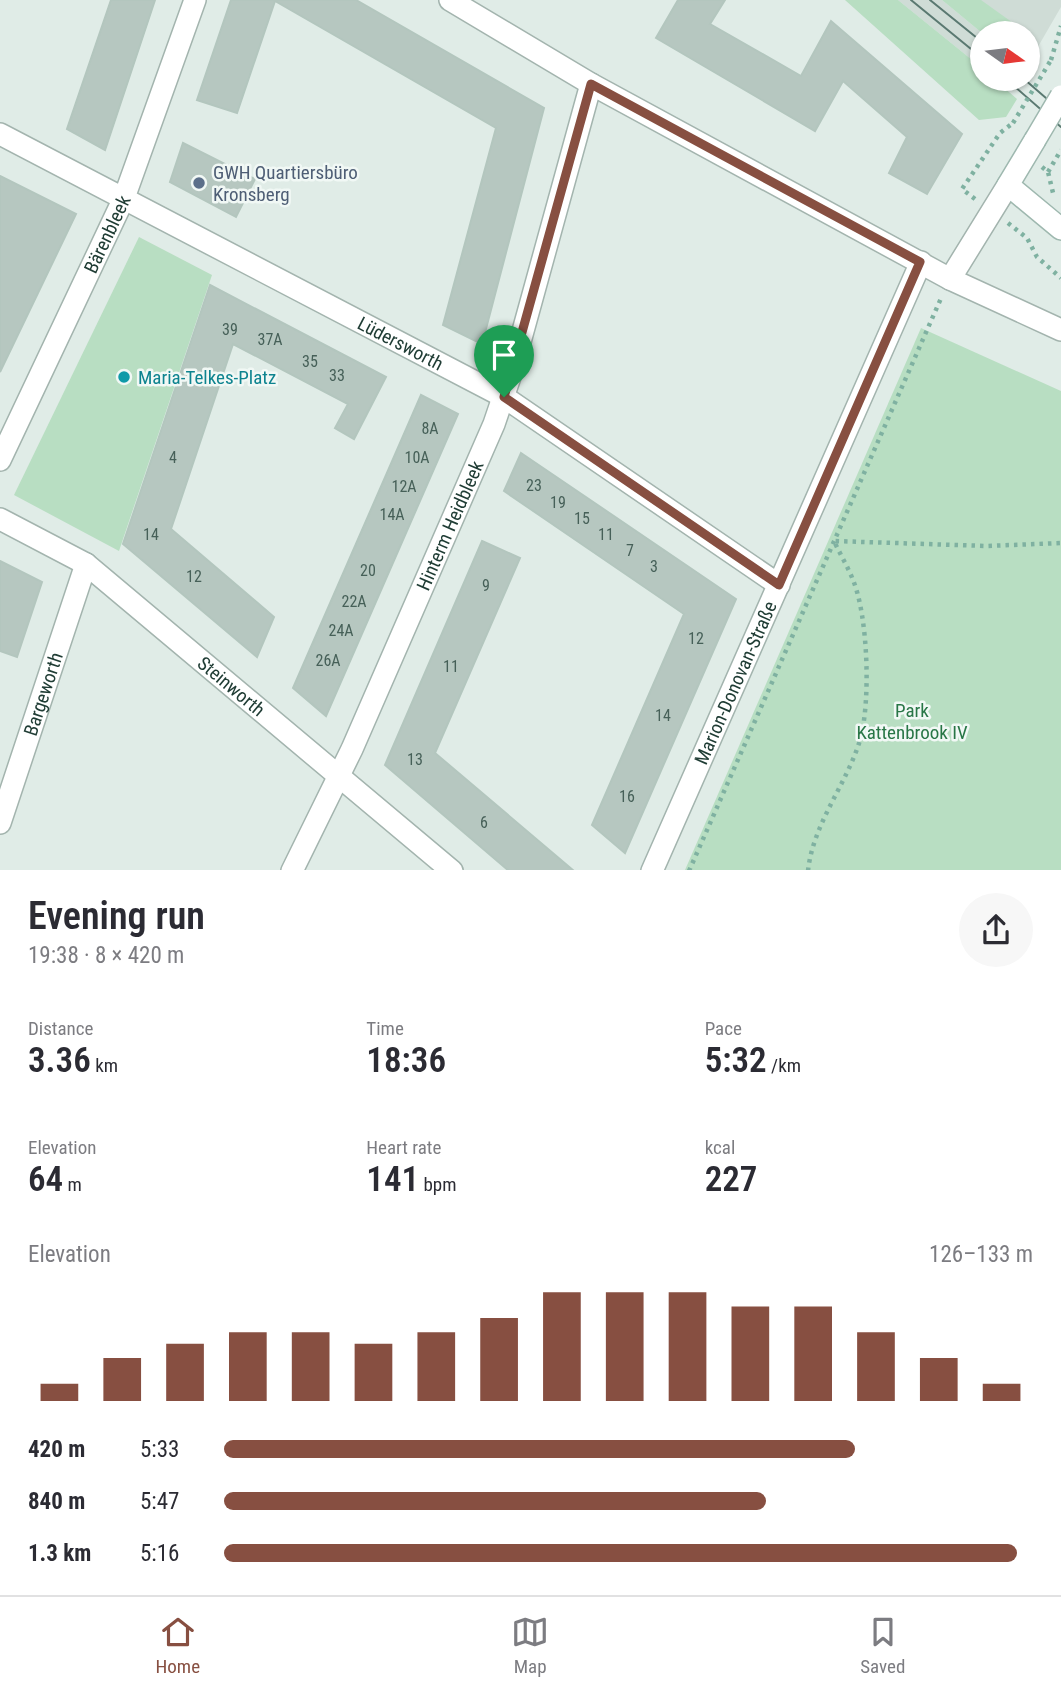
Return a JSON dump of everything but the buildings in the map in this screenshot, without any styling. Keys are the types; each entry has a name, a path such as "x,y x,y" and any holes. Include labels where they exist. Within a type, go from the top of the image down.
{"street":[{"name":"Bärenbleek","path":"0,460 124,198 195,0"},
{"path":"450,0 591,84 950,279 1061,330"},
{"name":"Hinterm Heidbleek","path":"292,870 340,775 504,397 591,84"},
{"path":"950,279 1061,96"},
{"name":"Lüdersworth","path":"0,134 504,397 779,585"},
{"path":"1008,185 1061,229"},
{"name":"Marion-Donovan-Straße","path":"652,870 920,262"},
{"name":"Steinworth","path":"0,519 86,564 453,870"},
{"name":"Bargeworth","path":"0,823 86,564"}],"path":[{"path":"1013,123 1051,60 1061,26"},
{"path":"1048,172 1061,150"},
{"path":"1027,238 1037,257 1061,278"},
{"path":"689,870 950,279"},
{"path":"834,541 987,546 1061,543"},
{"path":"808,870 824,816 859,741 866,695 863,615 853,579 834,541"}],"shaded area":[{"path":"898,0 942,0 970,23 970,58"},
{"path":"952,0 1061,0 1061,7 1040,43 1040,21 982,21"}],"green space":[{"path":"845,0 898,0 970,58 970,91 1008,91 1017,99 1006,117 979,120"},
{"path":"942,0 981,0 1010,21 970,21 970,23"},
{"name":"Maria-Telkes-Platz","path":"139,237 212,275 119,551 14,495"},
{"name":"Park Kattenbrook IV","path":"921,328 1061,391 1061,870 685,870"}],"tram line":[{"path":"911,0 970,48"},
{"path":"930,0 970,32"},
{"path":"1020,91 1061,127"},
{"path":"1038,91 1061,111"}],"place":[{"name":"GWH Quartiersbüro Kronsberg","path":"199,183"},
{"name":"Maria-Telkes-Platz","path":"124,377"}],"route":[{"path":"591,84 920,262 779,585 504,397 591,84"}]}
